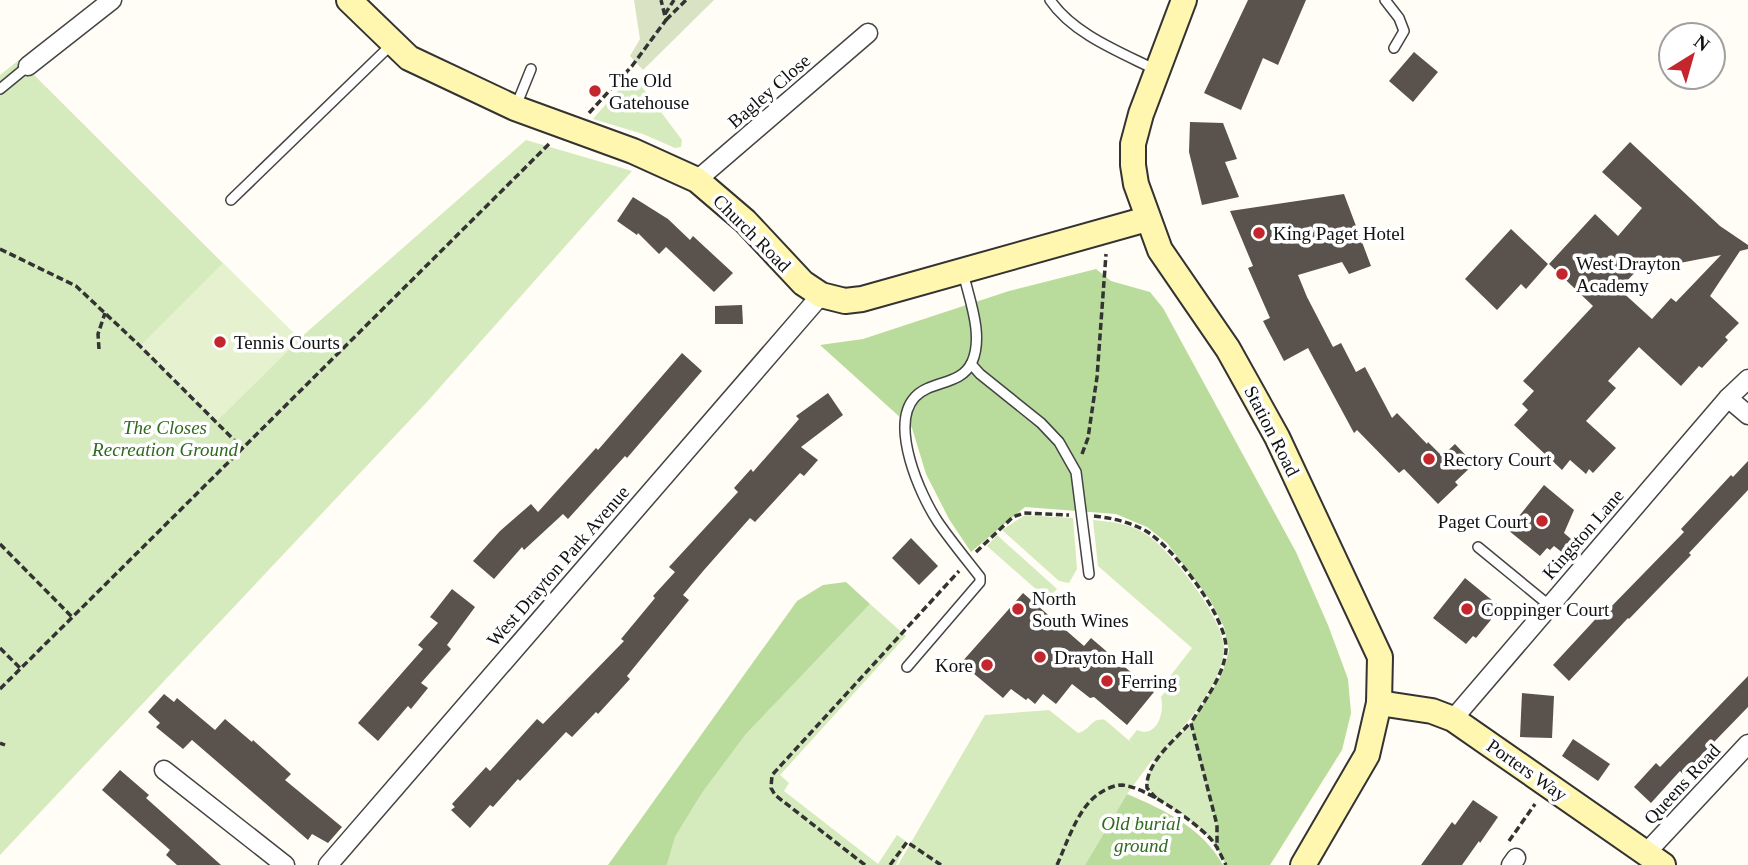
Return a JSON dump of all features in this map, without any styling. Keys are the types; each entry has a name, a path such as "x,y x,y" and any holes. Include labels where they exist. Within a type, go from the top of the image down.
{"street":[{"path":"28,66 112,0"},
{"name":"Church Road","path":"348,0 409,58 515,108 634,151 698,180 745,221 803,284 821,295 845,301 862,299 1147,219"},
{"name":"Station Road","path":"1184,0 1141,114 1133,144 1136,184 1160,250 1228,349 1277,437 1380,657 1379,703 1367,755 1303,865"},
{"name":"Bagley Close","path":"698,180 868,33"},
{"name":"West Drayton Park Avenue","path":"328,865 821,295"},
{"name":"Kingston Lane","path":"1453,719 1728,398 1748,379"},
{"path":"1728,398 1748,415"},
{"name":"Porters Way","path":"1379,703 1432,711 1453,719 1655,859"},
{"name":"Queens Road","path":"1655,859 1748,744"},
{"path":"164,770 285,865"}],"lane":[{"path":"1050,0 1075,24 1104,44 1157,71"},
{"path":"1385,0 1399,18 1404,31 1394,48"},
{"path":"232,200 393,43"},
{"path":"0,89 28,66"},
{"path":"515,108 531,69"},
{"path":"907,667 978,585 980,577 936,520 917,481 904,421 907,410 917,395 959,377 971,364 976,350 976,334 963,271"},
{"path":"971,364 1041,423 1059,442 1076,472 1089,574"},
{"path":"1478,547 1550,606"}],"path":[{"path":"661,0 665,17"},
{"path":"0,689 632,66 674,0"},
{"path":"665,17 687,0"},
{"path":"1076,472 1088,438 1097,377 1108,230"},
{"path":"0,249 76,286 242,448"},
{"path":"99,349 98,334 105,313"},
{"path":"865,865 775,795 771,788 772,775 1001,526 1024,513 1118,520 1147,532 1164,545 1209,603 1222,629 1226,649 1221,670 1191,723 1149,772 1147,788 1160,802"},
{"path":"0,544 72,618"},
{"path":"0,648 21,669"},
{"path":"1191,723 1217,825 1217,848"},
{"path":"1057,865 1084,809 1098,794 1118,785 1132,787 1186,818 1211,839 1226,865"},
{"path":"1513,862 1503,851 1535,804"},
{"path":"890,865 907,842 941,865"}],"green space":[{"path":"634,0 714,0 643,70 630,56 640,39"},
{"name":"The Closes Recreation Ground","path":"19,60 299,339 526,140 632,171 426,403 0,855 0,75"},
{"path":"629,78 639,83 682,140 681,147 675,148 643,134 593,119"},
{"name":"Tennis Courts","path":"223,263 300,339 216,422 140,346"},
{"path":"1096,269 1111,281 1150,292 1163,308 1296,552 1348,679 1351,713 1342,750 1270,865 1226,865 1217,848 1217,825 1191,723 1222,674 1229,651 1224,627 1210,600 1167,543 1147,527 1116,514 1025,507 971,552 949,519 926,474 912,428 820,345 863,339 1009,291"},
{"path":"1025,515 1073,518 1077,569 1069,583 1059,581 1002,530"},
{"path":"1093,520 1132,527 1144,533 1181,568 1206,603 1222,636 1224,649 1216,679 1186,724 1154,761 1152,760 1127,794 1085,865 898,865 985,715 1049,710 1078,733 1097,720 1105,720 1133,744 1129,740 1137,730 1150,731 1158,722 1162,710 1161,697 1168,688 1164,684 1192,648 1098,566"},
{"path":"997,535 1057,589 1047,599 987,546"},
{"path":"846,582 870,604 746,734 702,793 675,837 667,865 608,865 797,601 823,585"},
{"path":"870,604 906,636 780,775 789,783 784,791 878,864 897,835 907,842 896,865 667,865 675,837 702,793 746,734"},
{"path":"1191,723 1217,825 1217,848 1202,830 1147,788 1156,761"},
{"name":"Old burial ground","path":"1127,794 1169,814 1193,830 1223,865 1085,865"}],"building":[{"path":"1248,0 1306,0 1278,65 1263,58 1241,110 1204,93"},
{"path":"1414,52 1438,72 1413,102 1389,81"},
{"path":"1190,122 1223,123 1237,159 1225,162 1239,197 1202,205 1189,152"},
{"path":"1630,142 1720,226 1748,245 1748,249 1740,251 1710,296 1739,323 1725,337 1728,340 1681,386 1639,347 1608,381 1616,388 1586,421 1616,448 1593,473 1589,469 1586,474 1570,460 1562,470 1514,425 1528,410 1522,404 1534,391 1523,381 1593,306 1549,264 1595,214 1618,236 1642,208 1602,172","holes":["1721,255 1676,302 1671,298 1652,319 1619,289 1646,261 1654,268"]},
{"path":"1344,194 1371,266 1349,274 1342,262 1298,275 1333,347 1341,343 1356,372 1365,367 1392,418 1397,413 1442,456 1455,444 1474,464 1455,482 1458,485 1438,504 1404,469 1399,473 1357,430 1354,433 1308,348 1284,361 1263,321 1270,318 1248,268 1253,266 1230,211"},
{"path":"633,197 668,219 690,240 693,236 733,273 714,292 666,247 659,254 638,233 637,235 617,221"},
{"path":"1511,229 1548,264 1526,289 1521,284 1497,310 1465,279"},
{"path":"742,305 743,324 715,324 715,306"},
{"path":"682,353 702,371 627,458 625,456 568,519 563,514 524,550 522,547 494,579 473,561 500,531 531,504 538,512 596,448 598,450"},
{"path":"828,393 843,415 801,447 818,460 804,476 800,473 755,522 750,518 704,570 683,595 689,600 627,676 630,679 598,714 596,712 572,737 566,732 493,807 490,805 470,828 451,810 455,807 452,804 486,767 490,771 537,719 543,724 624,641 621,639 675,572 669,567 738,492 734,488 751,469 753,472 799,419 796,416"},
{"path":"1748,461 1748,490 1689,553 1691,555 1569,681 1553,665 1603,611 1605,613 1684,532 1681,529 1731,475 1733,477"},
{"name":"Paget Court","path":"1544,485 1574,510 1564,533 1583,549 1573,561 1554,546 1550,550 1547,548 1540,556 1508,530"},
{"path":"911,538 938,566 919,585 892,558"},
{"name":"Coppinger Court","path":"1465,578 1498,605 1491,613 1493,616 1490,621 1476,638 1473,636 1466,644 1433,618"},
{"path":"452,589 475,607 447,645 451,649 421,683 428,688 411,709 408,706 378,741 358,723 423,649 418,645 438,623 430,617"},
{"name":"Drayton Hall","path":"1023,593 1084,646 1091,638 1154,692 1127,725 1094,697 1090,698 1072,684 1056,704 1043,694 1035,704 1011,689 1003,698 961,663"},
{"path":"1748,676 1748,707 1683,774 1680,771 1651,803 1634,787 1656,763 1660,767"},
{"path":"1522,693 1554,696 1552,738 1520,737"},
{"path":"164,694 174,702 177,698 215,730 225,719 291,774 285,780 342,827 328,843 312,834 308,840 192,740 183,749 156,727 160,723 148,712"},
{"path":"1573,739 1610,764 1598,781 1562,756"},
{"path":"120,770 149,795 146,798 221,865 177,865 166,855 170,850 102,790"},
{"path":"1473,800 1498,817 1480,843 1479,841 1462,865 1421,865 1452,822 1455,825"}],"place":[{"name":"The Old Gatehouse","path":"595,91"},
{"name":"King Paget Hotel","path":"1259,233"},
{"name":"West Drayton Academy","path":"1562,274"},
{"name":"Tennis Courts","path":"220,342"},
{"name":"Rectory Court","path":"1429,459"},
{"name":"Paget Court","path":"1542,521"},
{"name":"North South Wines","path":"1018,609"},
{"name":"Coppinger Court","path":"1467,609"},
{"name":"Drayton Hall","path":"1040,657"},
{"name":"Kore","path":"987,665"},
{"name":"Ferring","path":"1107,681"}]}
